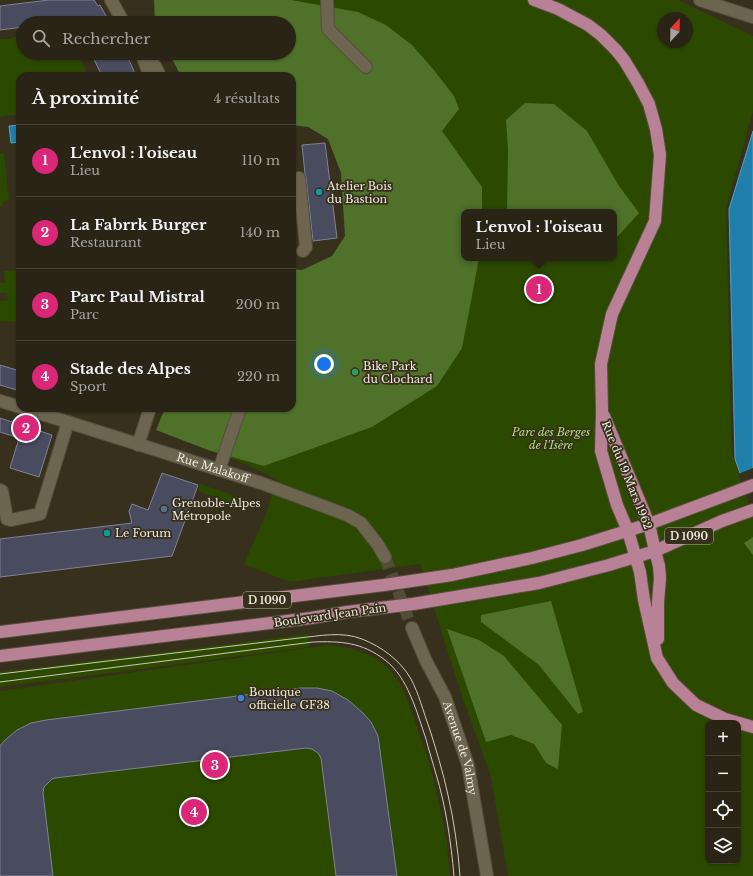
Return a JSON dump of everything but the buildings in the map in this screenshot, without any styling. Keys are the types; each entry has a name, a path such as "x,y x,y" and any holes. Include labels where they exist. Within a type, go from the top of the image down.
{"main road":[{"name":"Rue du 19 Mars 1962","path":"534,0 558,9 601,35 624,60 649,104 656,129 660,155 655,221 612,314 601,364 601,452 636,557 657,658 673,683 696,705 725,719 753,727"},
{"name":"Rue du 19 Mars 1962","path":"602,411 649,524 659,566 660,578 657,658"},
{"name":"D 1090","path":"649,524 753,485"},
{"name":"D 1090","path":"655,551 722,521 753,510"},
{"name":"Boulevard Jean Pain","path":"0,632 452,576 582,545 649,524"},
{"name":"Boulevard Jean Pain","path":"0,656 413,604 539,583 591,570 655,551"}],"street":[{"path":"111,0 120,16"},
{"path":"327,0 328,29 366,67"},
{"path":"700,0 753,17"},
{"path":"143,60 148,72"},
{"path":"150,60 158,72"},
{"path":"299,178 306,246 303,251"},
{"name":"Rue Malakoff","path":"0,401 16,406"},
{"name":"Rue Malakoff","path":"34,412 220,470 348,514 361,523 378,545 385,557"},
{"path":"138,445 149,412"},
{"path":"220,470 239,412"},
{"path":"0,490 2,491 7,519 12,520 40,514 68,422"},
{"name":"Avenue de Valmy","path":"412,628 426,661 445,697 468,765 487,876"}],"green space":[{"path":"154,0 291,0 358,12 386,25 412,45 454,96 459,109 442,131 482,187 482,209 461,209 461,261 478,261 462,348 437,386 372,427 264,466 208,450 156,430 163,412 296,412 296,269 302,270 332,256 345,236 341,173 328,139 308,127 296,126 296,72 179,72 173,60 296,60 296,16 155,16"},
{"name":"Parc des Berges de l'Isère","path":"192,0 678,0 753,36 753,111 726,208 732,454 753,510 753,876 508,876 491,777 460,690 420,564 290,582 244,564 266,514 276,479 245,464 208,450 284,412 296,412 296,403 464,186 296,30 296,16 259,16"},
{"path":"16,36 16,60 81,60 86,72 16,72 16,115 0,117 0,39 9,39"},
{"path":"525,103 554,104 587,131 619,186 639,213 618,236 617,209 507,209 508,150 506,120"},
{"path":"0,153 4,153 9,200 3,201 3,206 0,206"},
{"path":"16,270 16,322 0,321 0,301 8,300 7,293 0,293 0,283 5,283 4,271"},
{"path":"200,484 241,498 236,505 198,491"},
{"path":"753,537 753,555 744,543"},
{"path":"551,601 583,712 578,714 539,665 481,622 481,615"},
{"path":"447,629 479,640 504,656 562,725 558,769 546,763 534,744 511,735 486,742"},
{"path":"308,634 310,647 0,687 0,672"},
{"path":"329,645 350,648 374,657 390,670 405,693 434,780 447,843 450,876 0,876 0,691"}],"water":[{"path":"16,125 16,142 11,143 9,126"},
{"path":"753,131 753,509 735,459 729,209"}],"pier":[{"path":"753,468 753,511 738,474"}],"tunnel":[{"path":"385,557 412,628"}],"tram line":[{"path":"0,674 322,635 347,635 369,642 390,655 402,666 411,679 416,691 442,769 456,835 460,876"},
{"path":"0,682 313,642 350,644 368,649 393,667 400,676 411,696 440,786 450,837 454,876"}],"place":[{"name":"Atelier Bois du Bastion","path":"319,192"},
{"name":"L'envol : l'oiseau","path":"539,289"},
{"name":"Bike Park du Clochard","path":"355,372"},
{"name":"La Fabrrk Burger","path":"26,428"},
{"name":"Grenoble-Alpes Métropole","path":"164,509"},
{"name":"Le Forum","path":"107,533"},
{"name":"Boutique officielle GF38","path":"241,698"},
{"name":"Parc Paul Mistral","path":"215,765"},
{"name":"Stade des Alpes","path":"194,812"}]}
